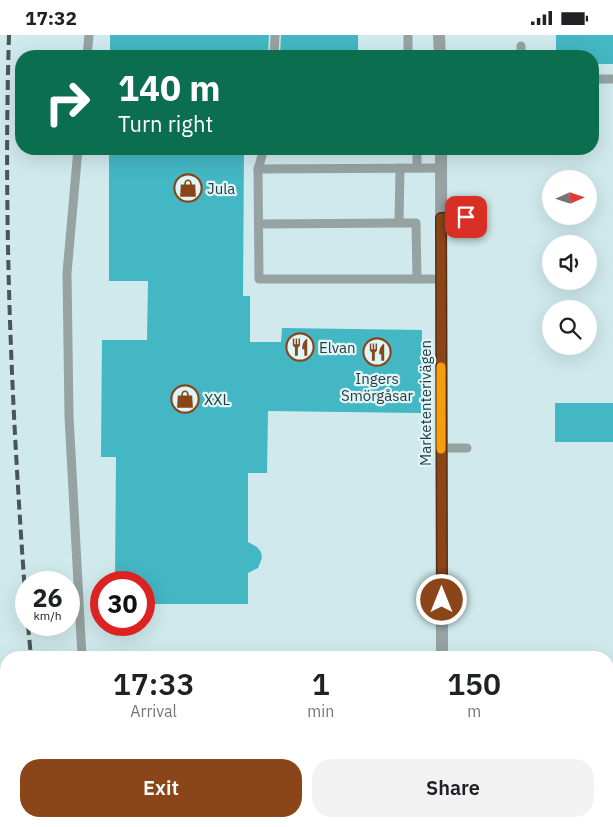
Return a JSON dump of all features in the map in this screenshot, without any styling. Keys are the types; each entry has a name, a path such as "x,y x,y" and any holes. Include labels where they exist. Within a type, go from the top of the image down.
{"street":[{"path":"439,35 440,50"},
{"name":"Marketenterivägen","path":"441,155 442,651"}],"lane":[{"path":"87,50 88,35"},
{"path":"274,50 275,35"},
{"path":"408,35 408,50"},
{"path":"599,79 613,79"},
{"path":"77,155 67,273 69,415 82,651"},
{"path":"262,155 258,169 259,279 441,279"},
{"path":"417,155 417,168"},
{"path":"258,169 440,167"},
{"path":"399,223 400,168"},
{"path":"441,218 466,217"},
{"path":"259,224 416,223 417,279"},
{"path":"441,448 467,448"}],"building":[{"path":"110,35 269,35 268,50 110,50"},
{"path":"281,35 358,35 358,50 280,50"},
{"path":"556,35 613,35 613,64 599,64 599,50 556,50"},
{"path":"109,155 244,155 243,296 250,296 250,342 281,342 282,328 422,330 421,413 268,411 267,473 248,473 248,542 257,547 261,552 262,558 258,568 248,573 248,604 155,604 155,571 115,571 116,457 101,457 102,340 147,340 148,281 109,281"},
{"path":"555,403 613,403 613,442 555,442"}],"railway":[{"path":"9,35 7,107 8,250 13,392 24,571"},
{"path":"29,636 30,651"}],"slow traffic":[{"path":"441,367 441,449"}],"place":[{"name":"Jula","path":"188,188"},
{"name":"Elvan","path":"300,347"},
{"name":"Ingers Smörgåsar","path":"377,352"},
{"name":"XXL","path":"185,399"}],"route":[{"path":"442,600 441,218 466,217"}]}
